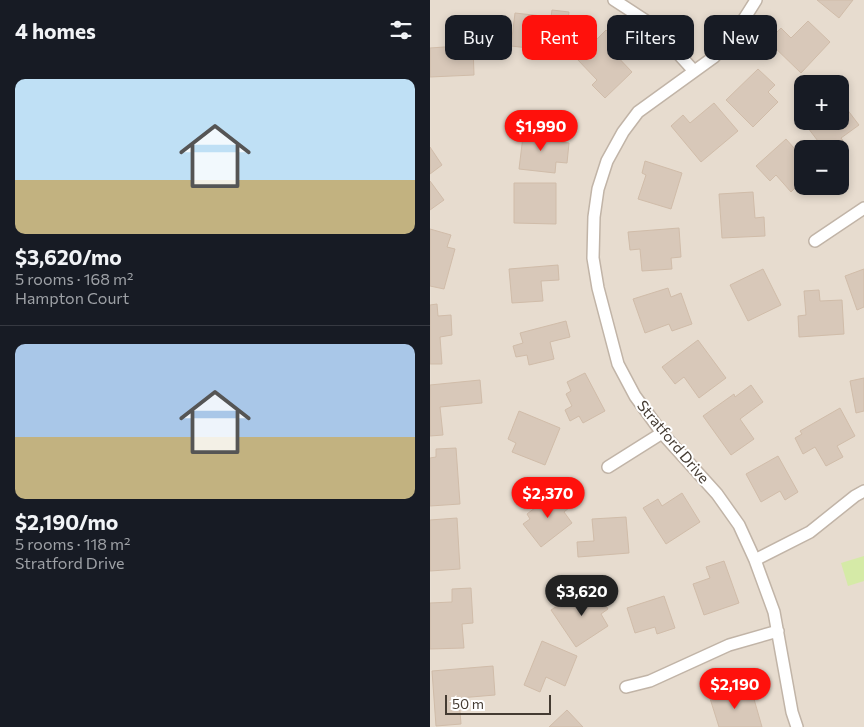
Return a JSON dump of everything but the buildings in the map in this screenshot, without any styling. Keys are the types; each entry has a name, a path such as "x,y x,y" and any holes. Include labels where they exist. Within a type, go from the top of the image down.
{"street":[{"path":"614,0 651,24 694,71"},
{"name":"Stratford Drive","path":"756,0 737,30 714,57 638,112 623,132 607,161 598,189 594,217 593,258 598,288 618,364 634,396 662,433 717,494 739,525 755,560 774,612 792,712 797,727"},
{"path":"815,241 864,208"},
{"path":"608,467 662,433"},
{"path":"755,560 810,532 864,491"},
{"path":"626,687 650,681 729,645 778,631"}],"shaded area":[{"path":"430,0 864,0 864,727 430,727"}],"green space":[{"path":"864,556 864,581 848,586 841,563"}]}
